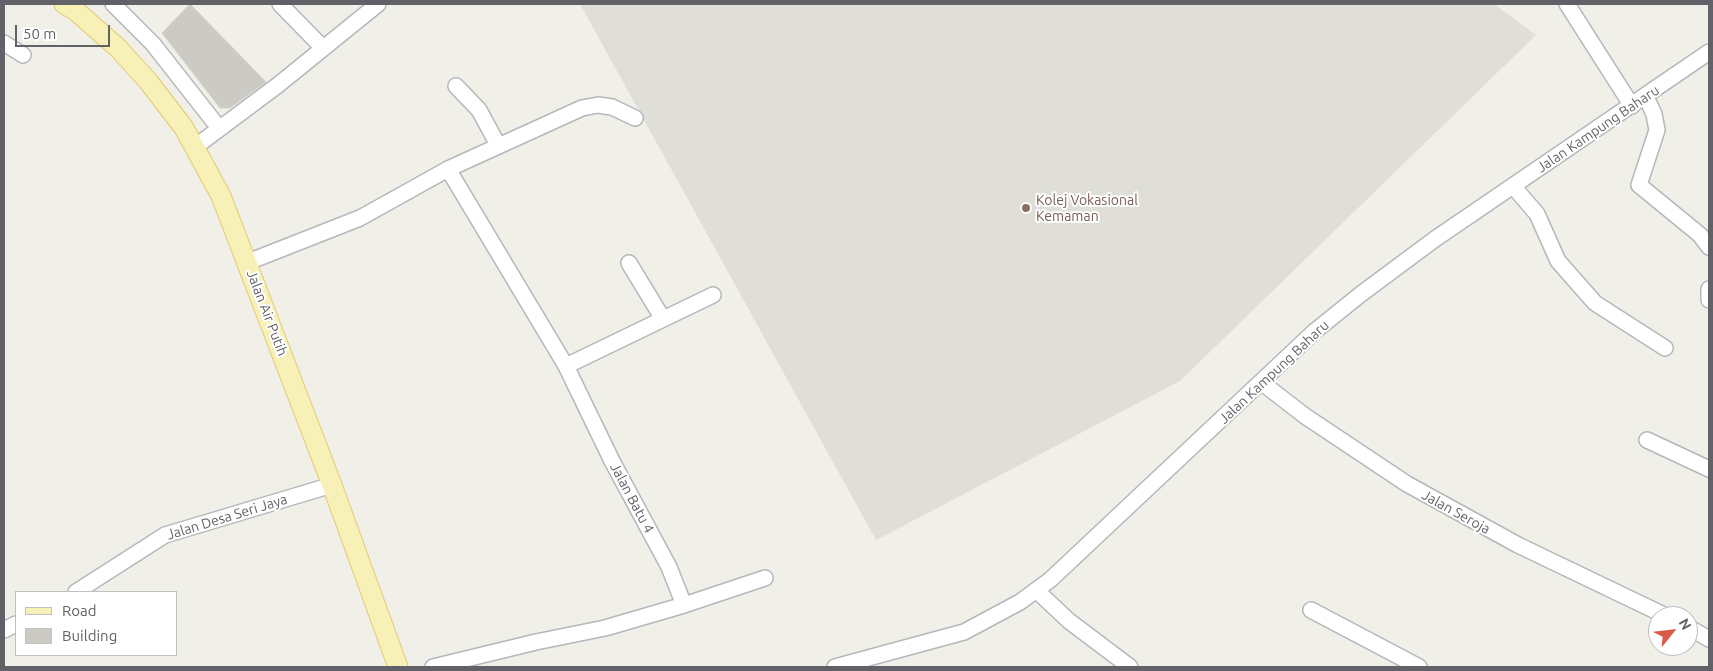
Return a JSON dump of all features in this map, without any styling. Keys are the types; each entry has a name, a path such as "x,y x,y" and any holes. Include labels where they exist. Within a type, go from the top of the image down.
{"main road":[{"name":"Jalan Air Putih","path":"64,4 96,28 134,64 165,101 195,147 221,196 248,262 332,485 398,667"}],"street":[{"path":"112,4 153,44 219,128"},
{"path":"280,4 324,48"},
{"path":"195,147 278,85 378,4"},
{"path":"1571,5 1632,106"},
{"path":"4,44 23,55"},
{"name":"Jalan Kampung Baharu","path":"835,667 964,632 1001,614 1036,590 1050,580 1150,488 1315,332 1361,294 1435,239 1646,97 1709,52"},
{"path":"456,86 479,110 498,146"},
{"path":"1646,97 1654,114 1657,130 1639,186 1700,235 1709,246"},
{"path":"248,262 360,218 448,169 582,108 598,105 612,107 635,118"},
{"name":"Jalan Batu 4","path":"448,169 566,366 612,461 669,567 680,590 684,606"},
{"path":"1513,186 1537,214 1558,261 1595,304 1665,348"},
{"path":"629,263 663,319"},
{"path":"1709,289 1709,300"},
{"path":"566,366 713,295"},
{"name":"Jalan Seroja","path":"1261,382 1312,420 1407,484 1518,545 1648,607"},
{"path":"1647,440 1709,469"},
{"name":"Jalan Desa Seri Jaya","path":"78,591 165,535 332,485"},
{"path":"433,667 536,642 605,628 684,606 765,578"},
{"path":"1036,590 1069,621 1130,667"},
{"path":"1312,610 1418,667"},
{"path":"1698,633 1709,639"}],"shaded area":[{"name":"Kolej Vokasional Kemaman","path":"580,4 1494,4 1536,35 1180,381 876,540"}],"building":[{"path":"190,4 266,82 230,108 220,108 162,33"}],"place":[{"name":"Kolej Vokasional Kemaman","path":"1026,208"}]}
